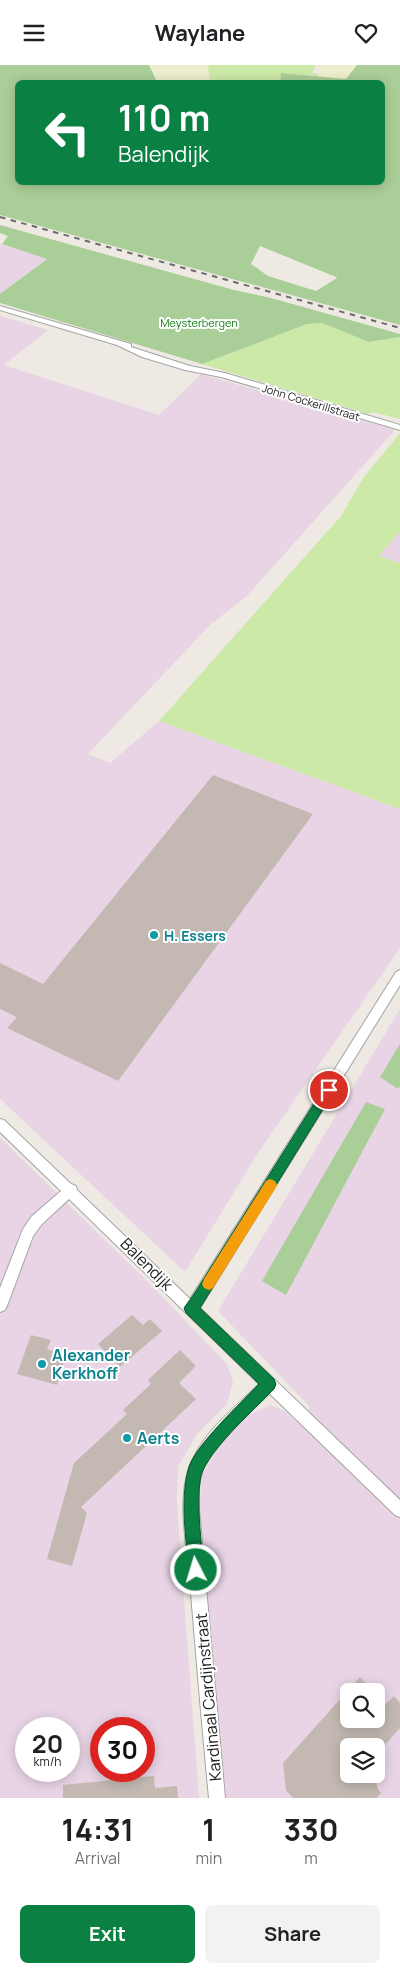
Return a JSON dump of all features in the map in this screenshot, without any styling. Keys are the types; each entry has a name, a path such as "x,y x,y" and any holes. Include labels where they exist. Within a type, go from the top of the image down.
{"street":[{"name":"John Cockerillstraat","path":"0,308 121,345 145,355 188,368 222,375 400,428"},
{"path":"191,1308 199,1299 400,975"},
{"name":"Balendijk","path":"0,1124 71,1190 400,1509"},
{"path":"0,1307 28,1233 37,1220 71,1190"},
{"name":"Kardinaal Cardijnstraat","path":"217,1798 193,1532 192,1489 195,1470 204,1454 269,1384"}],"shaded area":[{"path":"0,244 47,258 0,294"},
{"path":"0,316 48,330 4,365 159,415 201,374 395,430 246,597 211,624 88,754 110,763 159,721 400,809 400,948 258,1153 185,1272 0,1099"},
{"path":"400,531 400,563 379,556"},
{"path":"400,1009 400,1798 226,1798 202,1534 200,1502 202,1475 225,1437 248,1415 270,1405 285,1411 297,1422 310,1407 218,1311"},
{"path":"0,1138 144,1278 227,1364 233,1382 227,1404 197,1434 178,1467 177,1500 179,1532 199,1798 0,1798"}],"green space":[{"path":"0,65 149,65 156,80 15,80 15,185 385,185 385,80 280,80 281,73 346,79 357,65 400,65 400,325 0,215","holes":["260,246 337,278 316,291 268,276 251,264"]},
{"path":"149,65 208,65 210,80 156,80"},
{"path":"208,65 316,65 312,73 318,74 317,76 281,73 280,80 210,80"},
{"path":"322,65 357,65 346,79 317,76"},
{"name":"Meysterbergen","path":"0,225 400,334 400,337 369,342 322,323 307,324 202,364 0,303 0,294 47,259 2,244 8,236 0,233"},
{"path":"322,323 369,342 400,337 400,419 373,412 368,414 202,364 307,324"},
{"path":"400,433 400,531 379,556 400,563 400,809 159,721 341,516 364,477"},
{"path":"400,1044 400,1086 398,1089 380,1077"},
{"path":"366,1102 385,1109 286,1295 262,1281"}],"building":[{"name":"H. Essers","path":"213,775 313,814 118,1081 7,1028 17,1017 0,1009 0,963 43,984"},
{"path":"132,1315 143,1325 150,1319 162,1331 120,1367 98,1344"},
{"name":"Alexander Kerkhoff","path":"31,1335 51,1340 47,1349 66,1355 57,1385 17,1374"},
{"name":"Aerts","path":"180,1350 196,1366 179,1383 196,1399 81,1507 87,1513 72,1566 47,1559 74,1463 127,1414 123,1410 151,1384 148,1380"},
{"path":"360,1677 366,1683 355,1683"},
{"path":"394,1696 400,1703 400,1728 385,1745 385,1738 340,1738 340,1783 376,1783 381,1793 377,1798 293,1798 286,1790 283,1763 340,1699 340,1728 385,1728 385,1703"},
{"path":"93,1782 154,1782 155,1788 177,1786 178,1798 63,1798 63,1785"}],"railway":[{"path":"0,217 400,328"}],"slow traffic":[{"path":"209,1284 270,1185"}],"place":[{"name":"H. Essers","path":"154,935"},
{"name":"Alexander Kerkhoff","path":"42,1364"},
{"name":"Aerts","path":"127,1438"}],"route":[{"path":"196,1570 191,1505 195,1470 213,1442 269,1384 191,1308 199,1299 329,1090"}]}
